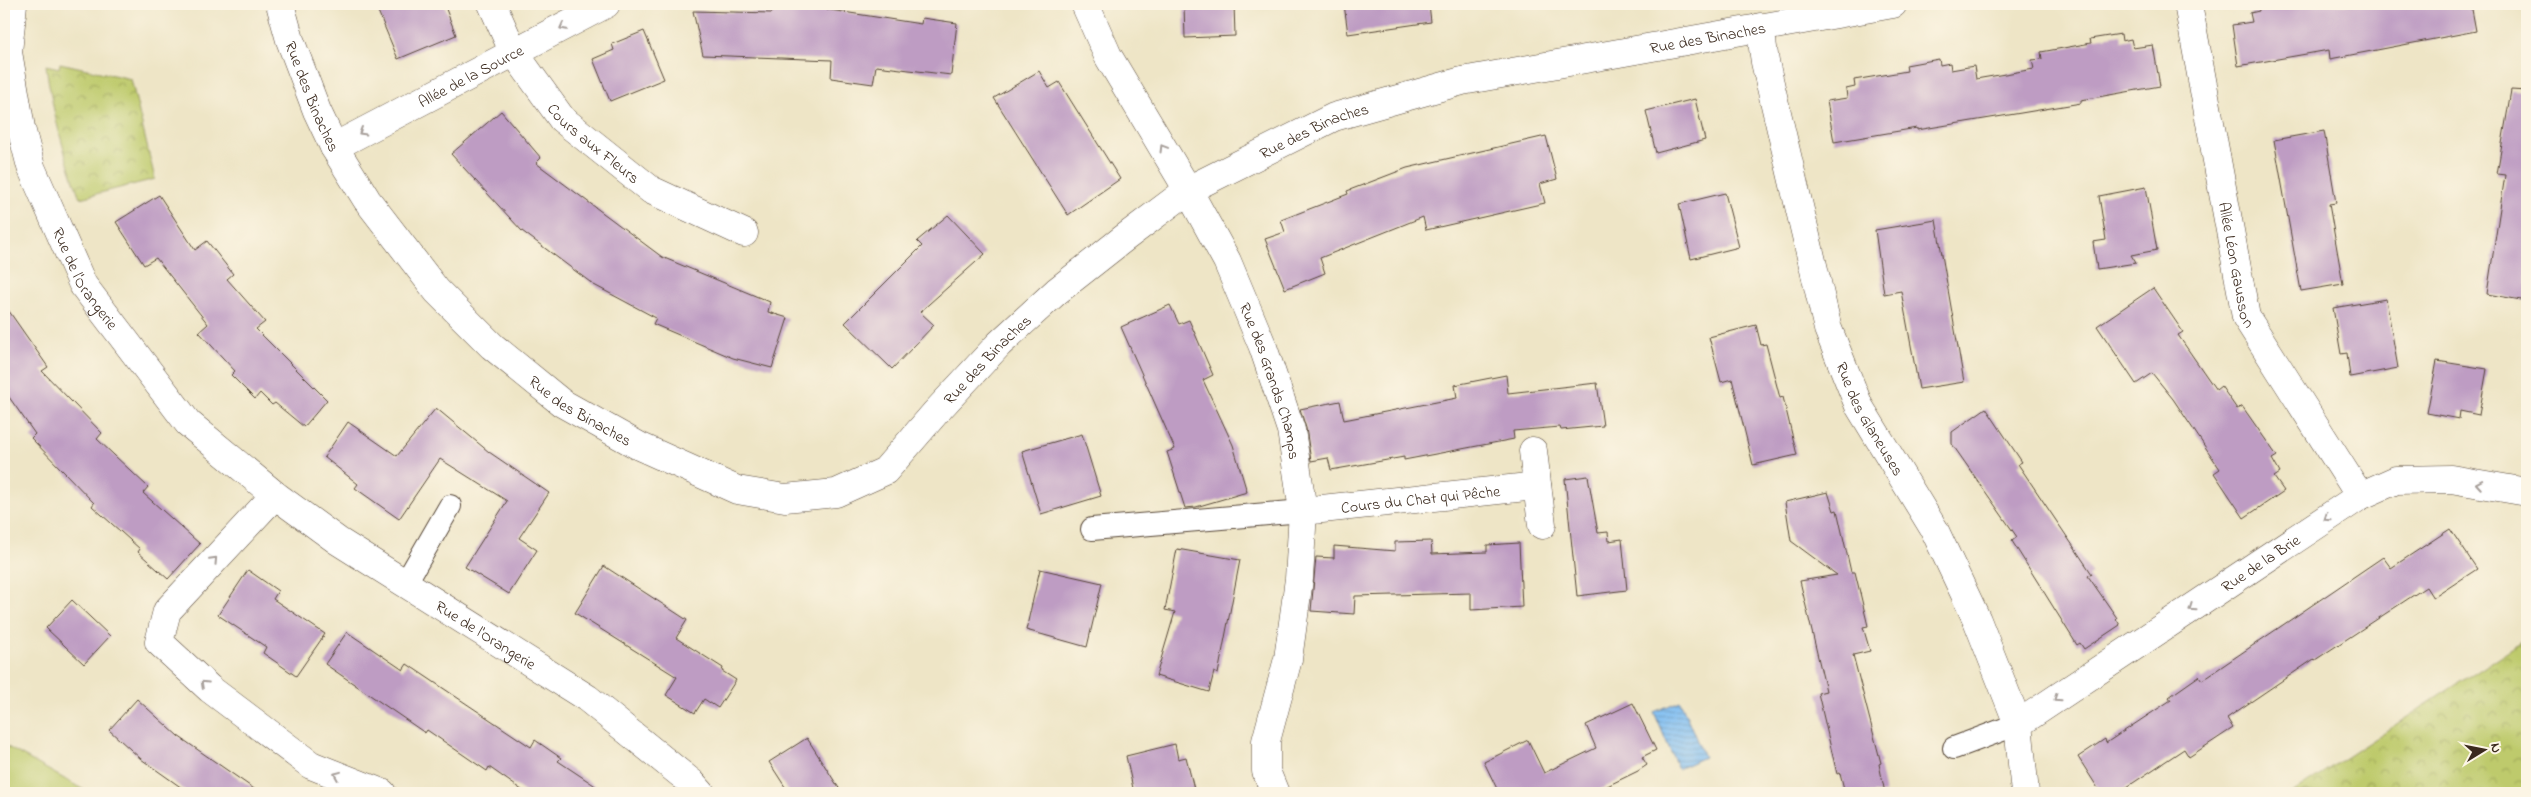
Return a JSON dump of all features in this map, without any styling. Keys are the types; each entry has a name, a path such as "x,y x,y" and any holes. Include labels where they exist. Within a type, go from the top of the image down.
{"street":[{"name":"Rue de l'Orangerie","path":"13,4 8,52 21,128 31,167 83,285 188,423 275,495 338,540 587,698 691,790"},
{"name":"Rue des Binaches","path":"280,4 290,40 317,111 334,147 387,229 437,291 492,346 562,403 639,446 737,490 785,498 836,492 885,471 955,390 999,344 1057,291 1188,190 1334,117 1462,81 1893,4"},
{"name":"Cours aux Fleurs","path":"492,4 513,51 562,119 651,190 744,232"},
{"name":"Allée de la Source","path":"334,147 513,51 606,4"},
{"name":"Rue des Grands Champs","path":"1085,4 1108,56 1188,190 1227,261 1264,347 1291,430 1303,511 1299,579 1288,659 1266,741 1266,771 1275,793"},
{"name":"Allée Léon Gausson","path":"2188,4 2246,317 2360,496"},
{"name":"Rue des Glaneuses","path":"1760,27 1765,62 1828,328 1859,406 1934,529 1977,620 2018,724 2025,793"},
{"path":"1534,451 1542,525"},
{"name":"Rue de la Brie","path":"2018,724 2360,496 2396,480 2451,479 2527,492"},
{"name":"Cours du Chat qui Pêche","path":"1303,511 1537,486"},
{"path":"275,495 167,610 159,642 210,689 311,765 382,793"}],"lane":[{"path":"405,584 450,506"},
{"path":"1092,528 1303,511"},
{"path":"1954,748 2018,724"}],"green space":[{"path":"60,63 131,79 155,179 80,198 59,133 46,65 59,68"},
{"path":"2527,638 2527,793 2292,793"},
{"path":"4,745 84,790 85,793 4,793"}],"water":[{"path":"1680,701 1704,757 1678,769 1654,712"}],"building":[{"path":"375,4 444,4 456,35 398,59"},
{"path":"1184,4 1234,4 1235,36 1185,38"},
{"path":"1344,4 1429,4 1431,22 1348,34"},
{"path":"2258,4 2471,4 2476,31 2330,59 2329,50 2238,66 2232,25 2252,22 2250,13 2259,11"},
{"path":"773,6 824,9 921,24 922,18 957,23 951,75 876,66 873,84 831,78 832,60 703,55 693,11 772,13"},
{"path":"644,31 664,79 610,101 593,59 614,50 612,44"},
{"path":"2121,34 2122,41 2131,39 2133,48 2153,45 2160,86 2081,100 2081,103 1834,142 1827,101 1847,98 1846,89 1855,87 1854,80 1907,71 1906,65 1939,59 1940,65 1950,63 1951,70 1974,66 1976,79 2034,69 2032,60 2042,59 2041,52 2091,43 2090,39"},
{"path":"1039,71 1049,88 1059,82 1120,179 1068,215 994,98"},
{"path":"2511,90 2527,91 2527,301 2487,294 2505,175 2497,174"},
{"path":"1695,99 1705,140 1656,153 1646,111"},
{"path":"501,111 541,158 536,163 662,257 770,302 768,312 788,318 772,368 733,358 653,324 656,318 594,285 522,231 451,154"},
{"path":"2324,131 2336,203 2329,204 2343,284 2301,291 2274,140"},
{"path":"1546,136 1557,179 1540,184 1545,203 1426,230 1423,217 1320,258 1325,273 1285,289 1265,239 1285,232 1281,220 1348,194 1347,191 1407,168"},
{"path":"2146,187 2157,250 2131,255 2136,263 2097,269 2093,242 2106,240 2099,196"},
{"path":"1725,193 1739,247 1691,259 1679,204"},
{"path":"159,195 195,250 207,241 233,274 227,279 265,322 256,329 327,400 304,427 275,403 272,405 260,393 255,399 231,375 235,371 199,332 208,324 156,258 144,265 116,222"},
{"path":"948,215 985,254 920,312 934,325 892,369 845,323 922,246 917,241"},
{"path":"1936,220 1964,382 1919,389 1901,291 1884,294 1875,230"},
{"path":"2153,288 2183,332 2178,335 2216,390 2221,386 2237,409 2242,406 2277,456 2272,459 2280,473 2274,477 2284,491 2244,518 2214,473 2220,469 2173,399 2152,373 2136,384 2097,326"},
{"path":"2386,299 2398,368 2350,377 2347,353 2341,354 2333,308"},
{"path":"4,304 48,367 42,371 102,433 97,439 148,487 143,493 200,544 168,579 138,552 140,549 92,506 94,503 31,438 35,434 4,390"},
{"path":"1170,305 1179,324 1189,320 1213,375 1203,380 1233,445 1247,492 1196,507 1185,508 1167,452 1175,449 1121,327"},
{"path":"1756,325 1761,345 1766,344 1780,398 1783,397 1797,455 1753,465 1732,379 1721,382 1709,337"},
{"path":"2437,361 2487,369 2479,415 2460,411 2459,419 2427,413"},
{"path":"1506,375 1508,393 1597,383 1603,426 1561,430 1560,427 1513,431 1514,439 1404,460 1404,457 1331,470 1328,458 1311,461 1306,428 1300,409 1340,401 1344,420 1457,398 1455,385"},
{"path":"436,408 489,452 549,493 519,538 537,550 509,594 465,567 507,501 440,459 399,519 355,488 358,484 324,457 348,422 397,456"},
{"path":"1986,408 2022,462 2018,464 2092,574 2088,576 2120,625 2084,649 2080,643 2077,645 2012,541 2017,537 1952,444 1952,432"},
{"path":"1082,434 1101,496 1041,514 1022,451"},
{"path":"1588,476 1598,533 1608,532 1609,541 1622,539 1627,590 1577,596 1565,479"},
{"path":"1828,492 1834,511 1837,510 1851,572 1855,572 1868,626 1863,627 1870,651 1853,655 1881,763 1879,764 1885,793 1845,793 1840,773 1837,774 1818,693 1826,691 1800,581 1837,575 1791,541 1785,502"},
{"path":"2450,529 2477,569 2433,598 2426,587 2314,659 2227,718 2233,728 2189,757 2184,749 2118,793 2101,793 2078,757 2105,739 2106,743 2171,700 2169,697 2199,676 2202,680 2383,557 2391,568"},
{"path":"1431,541 1432,554 1487,552 1487,545 1519,543 1522,607 1471,610 1471,593 1355,596 1354,614 1311,611 1316,557 1334,558 1334,546 1395,551 1395,542"},
{"path":"1177,549 1240,560 1218,674 1214,672 1209,692 1156,676 1175,612 1165,610"},
{"path":"604,566 687,620 676,638 723,668 722,671 736,680 718,708 704,699 695,713 666,695 677,677 575,613"},
{"path":"1040,569 1102,583 1087,647 1026,630"},
{"path":"248,570 278,591 273,599 325,634 296,676 263,653 266,647 218,615"},
{"path":"72,600 110,636 84,664 46,628"},
{"path":"347,632 403,670 407,664 531,747 535,740 561,758 558,761 606,793 526,793 489,767 487,771 427,730 425,733 325,664"},
{"path":"137,699 178,736 260,793 189,793 141,759 109,730"},
{"path":"1633,703 1656,750 1642,757 1647,765 1593,793 1499,793 1484,762 1528,740 1544,773 1596,748 1586,725"},
{"path":"807,738 842,793 789,793 769,762"},
{"path":"1175,744 1178,759 1186,757 1195,793 1134,793 1126,756"}]}
